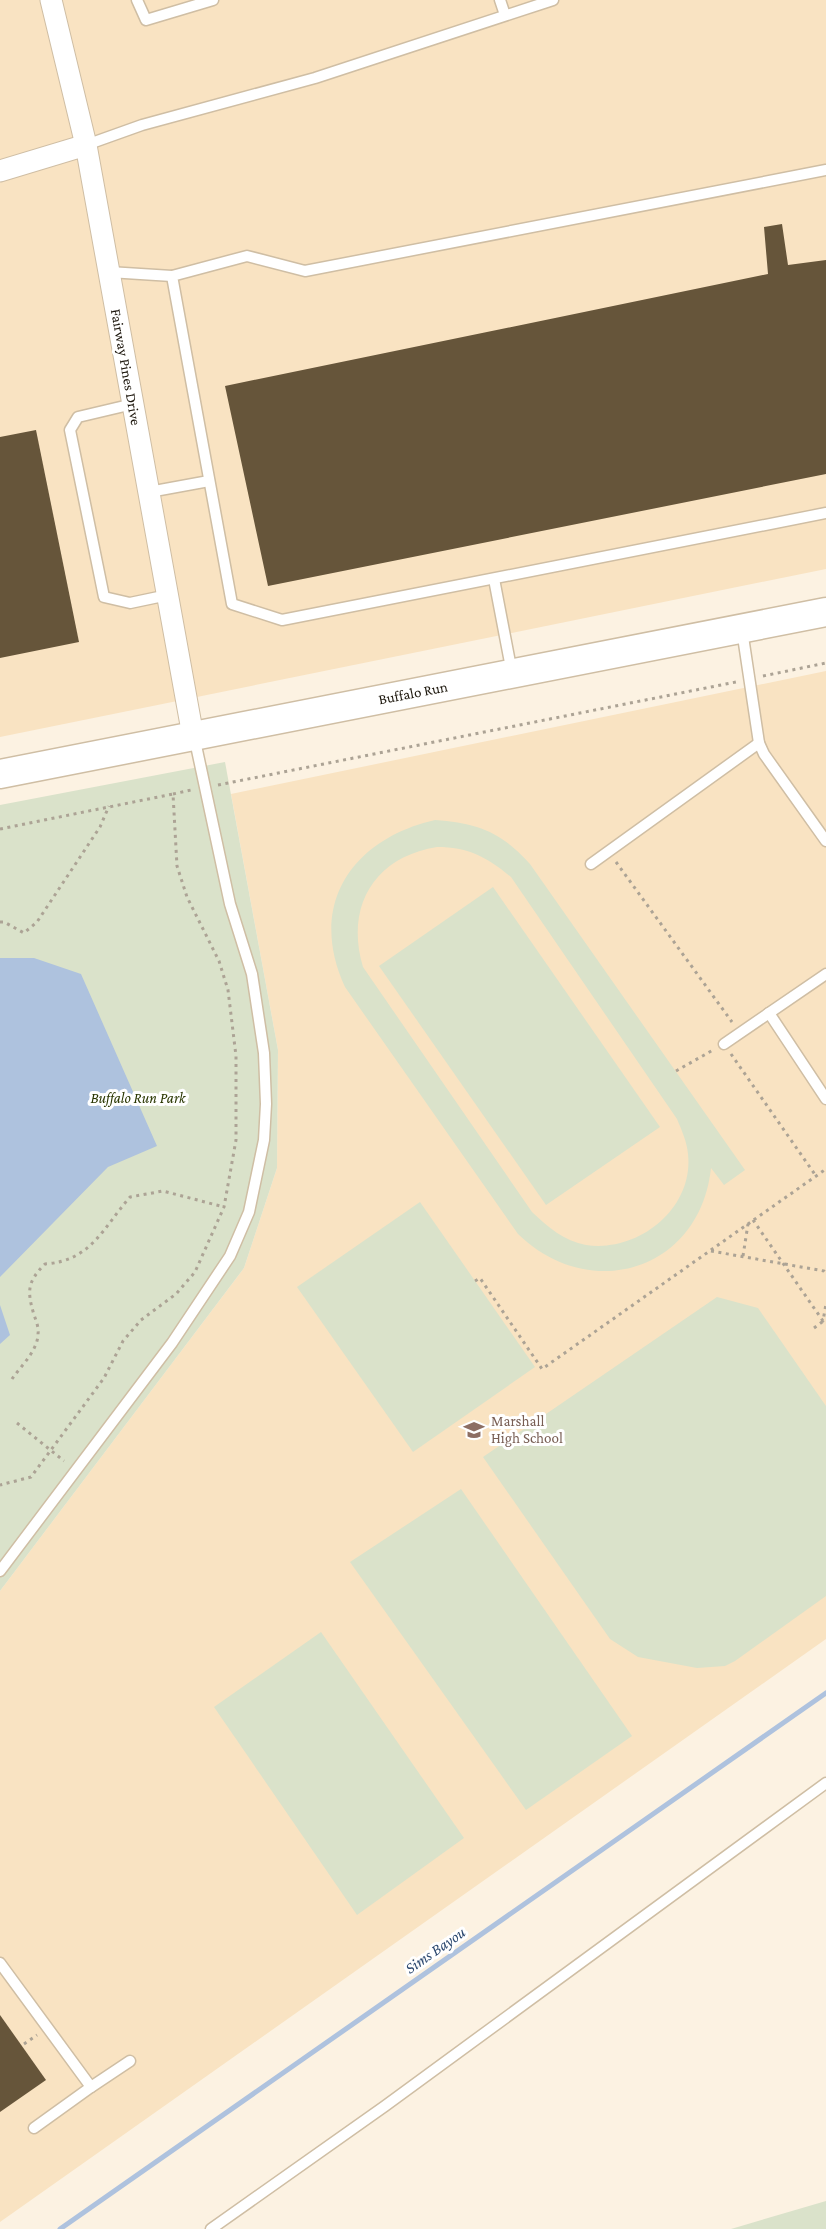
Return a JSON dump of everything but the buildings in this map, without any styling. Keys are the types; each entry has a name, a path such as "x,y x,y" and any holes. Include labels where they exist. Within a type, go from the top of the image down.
{"street":[{"name":"Fairway Pines Drive","path":"51,0 86,145 194,736"},
{"path":"0,171 86,145"},
{"name":"Buffalo Run","path":"0,774 826,612"}],"lane":[{"path":"137,0 146,20 213,0"},
{"path":"500,0 505,15"},
{"path":"86,145 142,124 315,78 553,0"},
{"path":"109,272 172,276 247,256 305,270 826,170"},
{"path":"172,276 232,604 282,620 826,513"},
{"path":"133,404 78,417 70,430 104,597 130,603 168,595"},
{"path":"149,492 209,481"},
{"path":"494,579 512,674"},
{"path":"742,628 759,743 764,754 826,842"},
{"path":"0,1571 172,1343 230,1256 249,1212 264,1140 266,1104 264,1053 252,974 230,904 194,736"},
{"path":"591,864 759,743"},
{"path":"724,1044 826,974"},
{"path":"769,1013 826,1099"},
{"path":"211,2229 385,2106 826,1783"},
{"path":"0,1963 91,2087"},
{"path":"34,2128 130,2061"}],"path":[{"path":"0,828 826,663"},
{"path":"0,1485 31,1477 104,1378 123,1341 141,1320 176,1294 195,1272 224,1207 236,1140 236,1056 228,990 219,961 187,897 177,866 173,794"},
{"path":"0,922 4,921 24,933 37,922 100,827 109,806"},
{"path":"609,852 740,1033"},
{"path":"676,1071 724,1044 816,1176"},
{"path":"475,1281 480,1278 542,1369 826,1168"},
{"path":"12,1378 32,1350 39,1334 29,1287 35,1274 45,1264 74,1258 88,1248 130,1197 163,1191 224,1207"},
{"path":"753,1221 824,1320"},
{"path":"743,1256 748,1224"},
{"path":"710,1251 826,1273"},
{"path":"814,1328 824,1320 826,1304"},
{"path":"16,1423 76,1470"}],"shaded area":[{"path":"0,0 826,0 826,569 0,737"},
{"name":"Marshall High School","path":"826,671 826,1639 0,2222 0,1591 244,1268 277,1168 278,1050 231,794"}],"green space":[{"name":"Buffalo Run Park","path":"225,762 278,1050 277,1168 244,1268 0,1591 0,805"},
{"path":"435,820 476,827 499,837 530,864 745,1170 724,1185 711,1168 703,1203 686,1232 664,1253 637,1266 608,1271 577,1268 547,1255 518,1234 345,987 335,957 331,929 335,903 345,880 360,860 381,843 406,829","holes":["437,847 448,847 477,854 511,877 677,1119 688,1154 687,1174 682,1193 659,1223 643,1234 625,1242 606,1246 586,1245 563,1237 532,1212 363,967 358,945 358,924 362,905 370,888 381,874 396,862 415,853"]},
{"path":"493,887 660,1127 546,1205 379,966"},
{"path":"420,1202 535,1367 413,1452 297,1287"},
{"path":"717,1297 758,1308 826,1406 826,1596 735,1661 725,1666 697,1668 638,1657 610,1639 483,1457"},
{"path":"461,1489 632,1736 526,1810 350,1562"},
{"path":"321,1632 464,1838 357,1915 214,1707"},
{"path":"826,2201 826,2229 731,2229"}],"water":[{"path":"0,958 34,958 81,974 157,1146 108,1167 0,1277"},
{"path":"0,1305 10,1335 0,1344"}],"waterway":[{"name":"Sims Bayou","path":"60,2229 826,1693"}],"place":[{"name":"Marshall High School","path":"474,1430"}]}
